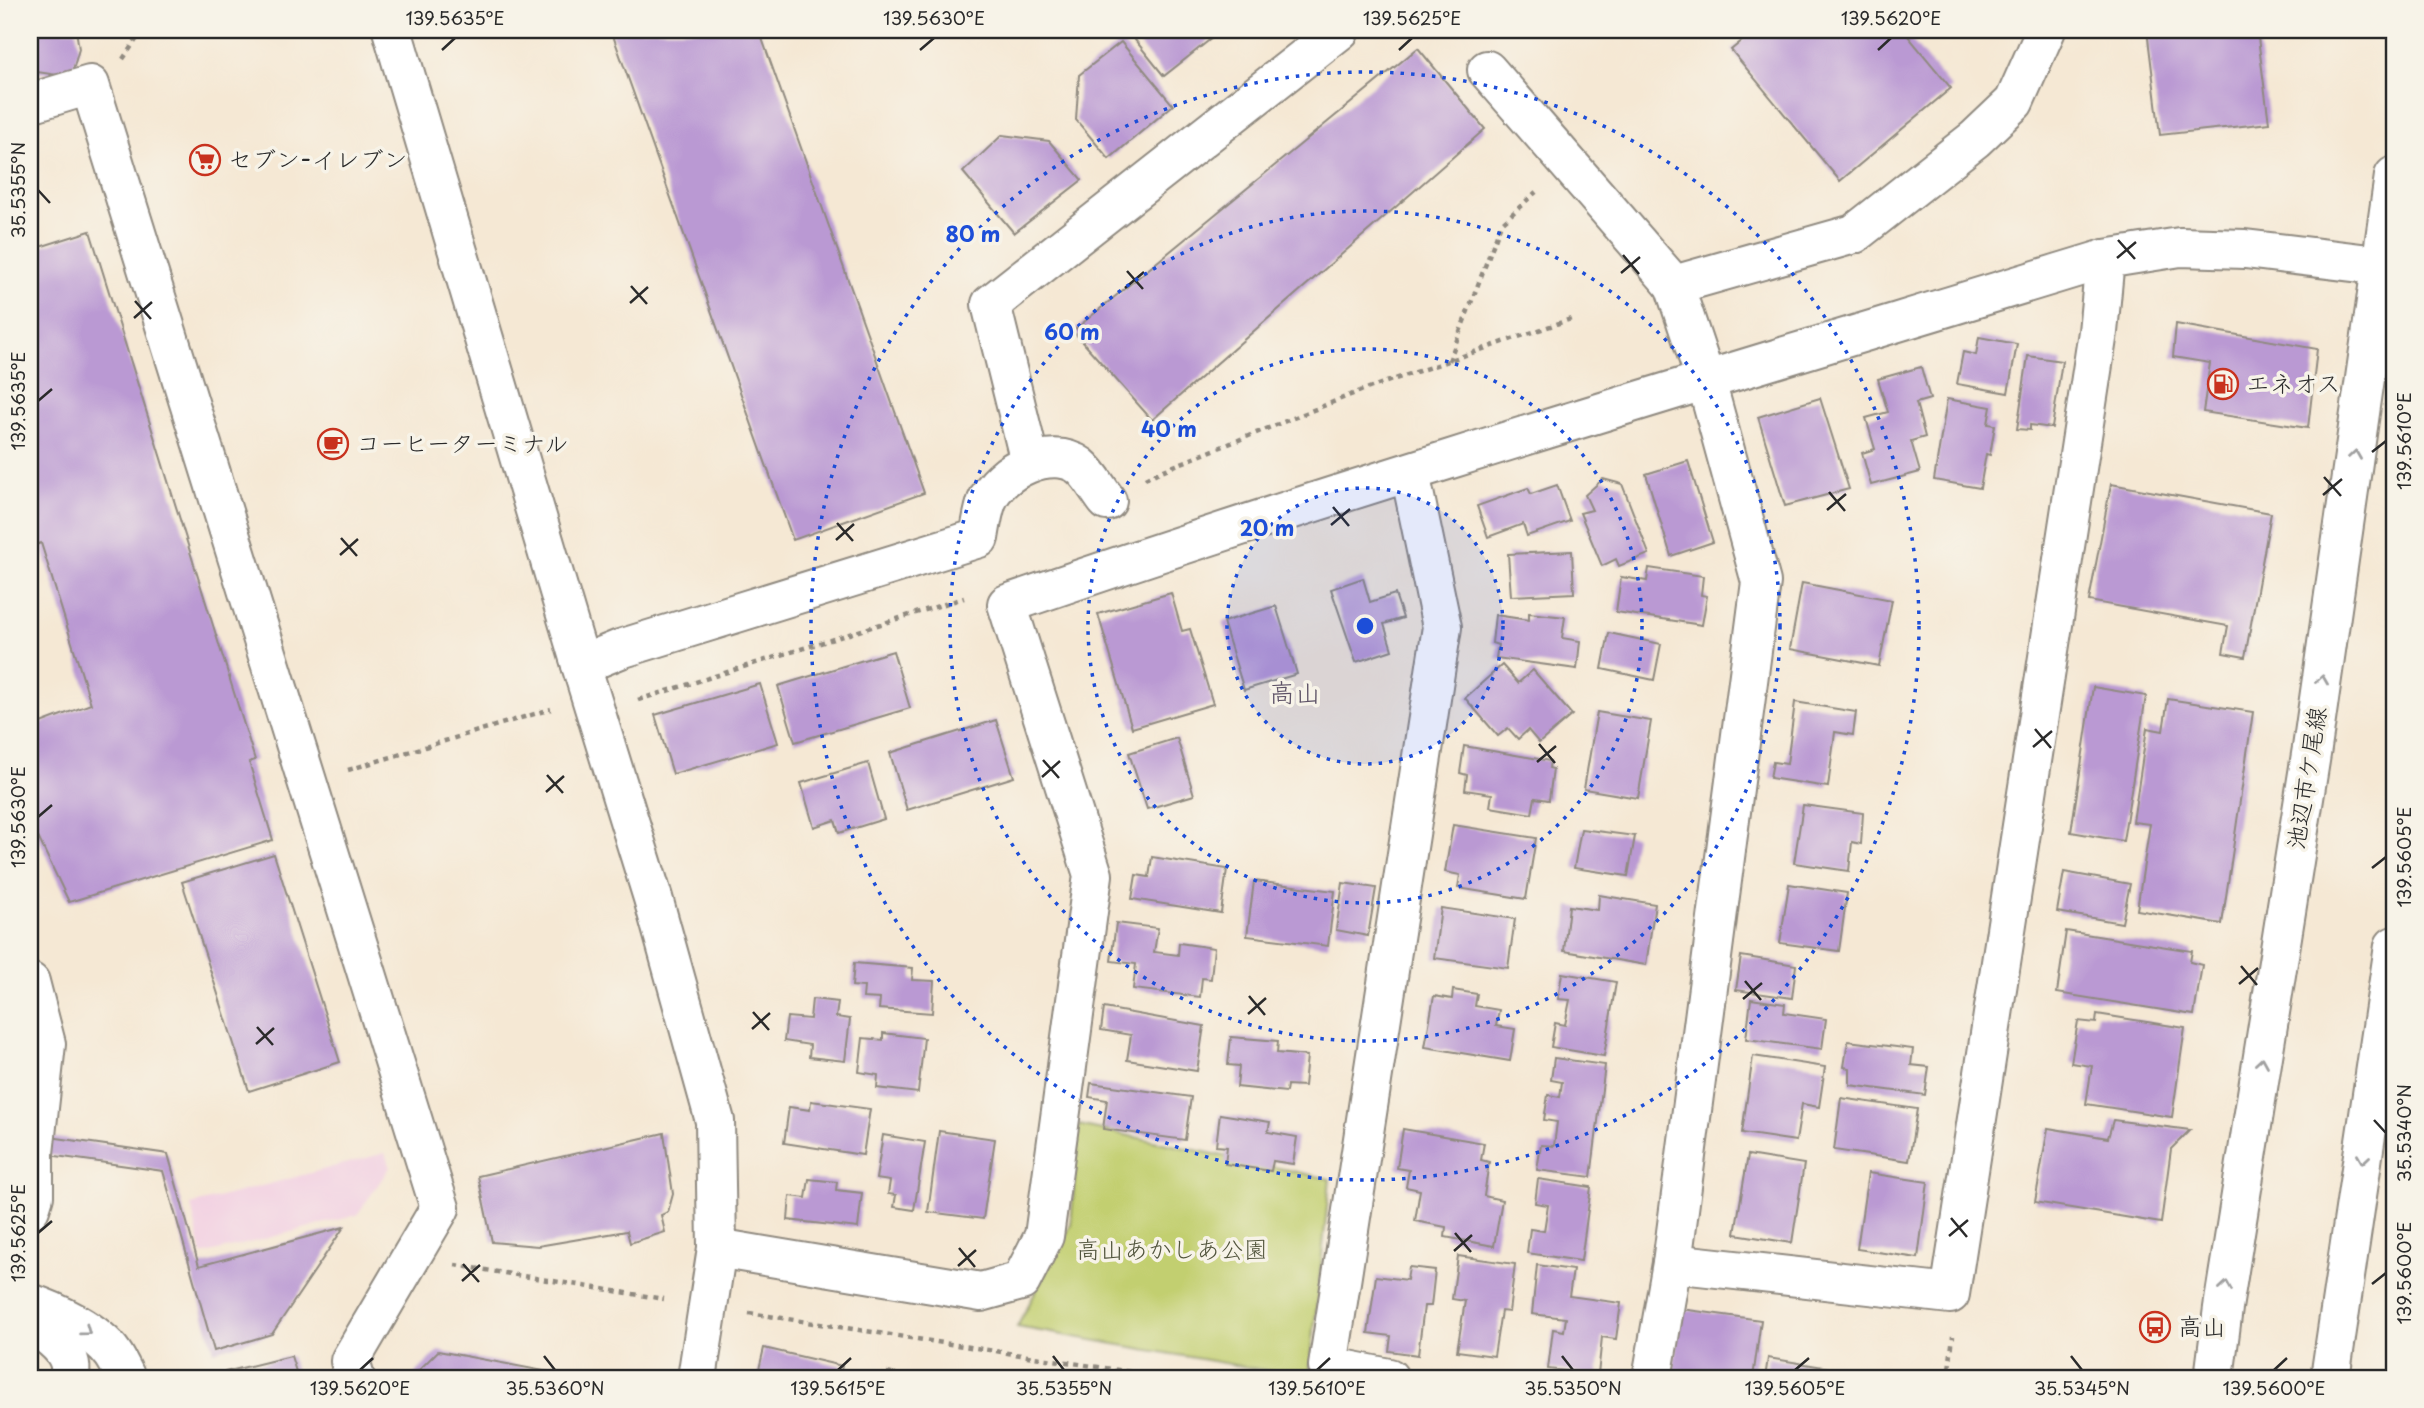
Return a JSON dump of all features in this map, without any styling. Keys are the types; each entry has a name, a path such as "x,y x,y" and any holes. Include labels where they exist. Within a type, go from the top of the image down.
{"street":[{"path":"393,30 653,898 715,1121 717,1248 697,1378"},
{"path":"1030,462 992,304 1340,30"},
{"path":"1674,285 1854,234 1975,139 2014,102 2046,30"},
{"path":"1488,70 1674,285 1706,381 1761,582 1672,1263 1652,1378"},
{"path":"30,103 90,85 440,1208 350,1361 355,1378"},
{"name":"池辺市ケ尾線","path":"2214,1378 2370,354 2387,266 2394,176"},
{"path":"717,1248 981,1292 1021,1281 1044,1236 1093,876 1007,604 1410,473 2105,259 2180,247 2245,248 2387,266"},
{"path":"1672,1263 1950,1294 2098,332 2105,259"},
{"path":"586,681 620,649 979,538 988,499 1003,479 1030,462 1061,458 1080,467 1107,501"},
{"path":"1389,1378 1328,1366 1442,626 1410,473"},
{"path":"2330,1378 2394,946"},
{"path":"30,982 46,1044 34,1153 34,1196 30,1209"},
{"path":"30,1303 83,1327 113,1353 125,1378"},
{"path":"30,1322 67,1354 70,1362 69,1378"}],"path":[{"path":"1449,361 1501,224 1568,163"},
{"path":"1107,501 1159,472 1363,390 1574,318"},
{"path":"620,649 632,702 972,596"},
{"path":"307,782 586,681"},
{"path":"411,1258 1170,1378"}],"shaded area":[{"path":"385,1153 390,1167 357,1215 202,1255 191,1205"}],"green space":[{"name":"高山あかしあ公園","path":"1079,1125 1330,1179 1309,1378 1017,1327 1071,1225"}],"building":[{"path":"30,30 76,30 79,49 71,77 30,71"},
{"path":"611,30 759,30 924,493 793,540"},
{"path":"1127,30 1222,30 1164,76"},
{"path":"1755,30 1903,30 1951,88 1840,181 1731,50"},
{"path":"2147,30 2257,30 2269,123 2160,135"},
{"path":"1121,42 1173,105 1109,159 1076,120 1079,75"},
{"path":"1418,48 1485,129 1152,420 1073,331"},
{"path":"1002,135 1049,141 1082,180 1014,233 963,172"},
{"path":"90,231 255,760 249,762 273,840 69,902 37,835 30,812 30,727 91,704 41,543 30,547 30,250"},
{"path":"2176,324 2317,349 2308,428 2203,412 2210,363 2173,357"},
{"path":"1979,337 2017,344 2008,393 1957,384 1963,352 1976,355"},
{"path":"2028,356 2062,361 2052,428 2030,425 2030,430 2017,429"},
{"path":"1921,367 1930,399 1916,403 1925,437 1911,441 1920,472 1871,485 1862,453 1875,449 1866,418 1888,412 1878,379"},
{"path":"1820,398 1849,489 1785,506 1758,417"},
{"path":"1947,399 1991,407 1988,424 1995,425 1980,488 1934,480"},
{"path":"1688,461 1713,542 1671,556 1646,474"},
{"path":"1603,479 1622,484 1649,554 1619,566 1616,559 1602,566 1580,513 1592,510 1585,495"},
{"path":"2111,484 2271,513 2245,657 2223,653 2228,626 2089,601"},
{"path":"1557,485 1570,521 1527,536 1523,524 1488,537 1477,506 1528,488 1531,494"},
{"path":"1572,551 1574,593 1511,596 1508,554"},
{"path":"1649,568 1703,576 1701,595 1707,596 1702,625 1616,612 1621,577 1647,581"},
{"path":"1363,578 1370,602 1395,594 1403,618 1384,624 1392,650 1356,662 1331,589"},
{"path":"1802,583 1892,600 1879,666 1790,649"},
{"path":"1171,593 1182,631 1190,629 1213,704 1132,728 1098,614"},
{"path":"1276,606 1297,674 1244,690 1223,622"},
{"path":"1529,613 1565,617 1562,638 1580,641 1577,669 1496,658 1498,645 1492,643 1495,615 1529,620"},
{"path":"1609,633 1661,644 1654,680 1602,669"},
{"path":"893,651 910,708 795,742 778,686"},
{"path":"1502,665 1518,683 1533,670 1572,715 1539,743 1528,730 1518,739 1508,728 1498,736 1465,698"},
{"path":"760,684 778,743 673,774 655,715"},
{"path":"2093,687 2146,696 2123,841 2071,832"},
{"path":"2168,699 2253,712 2222,924 2137,910 2150,824 2133,822 2147,728 2163,731"},
{"path":"1795,702 1856,712 1853,735 1835,732 1828,787 1770,778 1773,762 1787,764"},
{"path":"1597,712 1651,721 1638,798 1584,789"},
{"path":"996,720 1014,777 907,810 890,753"},
{"path":"1177,738 1194,795 1147,809 1129,753"},
{"path":"1464,746 1550,761 1549,768 1553,769 1549,800 1535,798 1532,814 1490,807 1492,794 1465,790 1467,775 1460,773"},
{"path":"868,763 884,819 839,833 835,820 814,827 801,783"},
{"path":"1803,805 1863,813 1861,844 1852,842 1849,871 1794,863"},
{"path":"1453,825 1536,838 1526,899 1458,888 1460,875 1445,872"},
{"path":"1581,829 1635,836 1628,876 1574,868"},
{"path":"274,854 340,1062 249,1091 182,882"},
{"path":"1152,857 1227,869 1221,913 1132,899 1136,875 1149,877"},
{"path":"2064,872 2130,884 2122,923 2057,912"},
{"path":"1254,881 1335,891 1328,946 1247,936"},
{"path":"1343,883 1376,888 1368,936 1336,930"},
{"path":"1789,884 1847,893 1839,951 1780,943"},
{"path":"1599,895 1655,904 1646,965 1564,951 1569,906 1598,910"},
{"path":"1441,908 1515,919 1508,968 1434,958"},
{"path":"1116,923 1158,928 1154,952 1178,955 1179,943 1214,948 1211,979 1202,978 1200,997 1133,989 1136,964 1111,961"},
{"path":"2066,931 2192,951 2190,962 2202,965 2194,1015 2057,993"},
{"path":"1741,956 1796,965 1792,998 1736,990"},
{"path":"854,963 913,968 912,980 934,981 932,1013 879,1009 880,999 863,998 864,987 852,986"},
{"path":"1562,973 1616,982 1604,1056 1551,1047 1555,1023 1565,1025 1570,1000 1558,999"},
{"path":"1453,990 1477,994 1475,1006 1499,1010 1496,1026 1515,1029 1510,1061 1425,1047 1434,996 1452,999"},
{"path":"812,999 838,1002 836,1017 850,1019 845,1061 809,1057 810,1045 784,1041 787,1017 810,1019"},
{"path":"1751,999 1785,1004 1784,1013 1826,1019 1822,1049 1746,1039"},
{"path":"1104,1008 1204,1026 1197,1071 1127,1060 1131,1035 1101,1030"},
{"path":"2097,1014 2185,1028 2172,1117 2086,1104 2092,1066 2071,1063 2078,1021 2096,1023"},
{"path":"883,1033 924,1038 918,1093 877,1088 878,1075 859,1072 863,1038 883,1040"},
{"path":"1231,1037 1278,1041 1277,1053 1307,1056 1304,1086 1287,1085 1286,1092 1237,1087 1239,1066 1228,1065"},
{"path":"1848,1041 1913,1049 1911,1065 1929,1067 1925,1095 1850,1085 1850,1068 1844,1067"},
{"path":"1753,1056 1825,1067 1819,1107 1802,1104 1796,1141 1742,1133"},
{"path":"1554,1058 1605,1065 1591,1177 1537,1170 1541,1145 1554,1146 1557,1122 1544,1120 1548,1095 1560,1097 1562,1082 1551,1080"},
{"path":"1091,1083 1191,1097 1185,1140 1103,1129 1107,1100 1089,1097"},
{"path":"1841,1098 1917,1109 1909,1161 1834,1150"},
{"path":"811,1101 870,1109 863,1155 784,1143 789,1107 810,1110"},
{"path":"1220,1114 1270,1122 1268,1132 1297,1137 1293,1164 1273,1161 1271,1171 1225,1164 1227,1147 1216,1146"},
{"path":"2113,1120 2190,1130 2171,1149 2161,1223 2035,1202 2048,1128 2108,1138"},
{"path":"1403,1129 1484,1143 1481,1160 1489,1162 1484,1196 1502,1200 1494,1246 1445,1237 1446,1227 1415,1221 1420,1190 1406,1187 1409,1170 1397,1168"},
{"path":"939,1131 995,1139 983,1219 928,1212"},
{"path":"664,1133 673,1194 668,1212 661,1215 665,1232 630,1243 627,1231 538,1246 492,1242 478,1176"},
{"path":"36,1135 168,1154 199,1266 344,1227 272,1334 214,1351 163,1171 34,1153"},
{"path":"883,1135 925,1142 914,1210 894,1207 896,1195 888,1194 890,1181 876,1179"},
{"path":"1748,1155 1804,1164 1792,1243 1735,1234"},
{"path":"1868,1173 1928,1182 1918,1258 1857,1249"},
{"path":"809,1179 837,1182 836,1190 862,1193 858,1228 788,1220 790,1196 806,1198"},
{"path":"1538,1179 1591,1187 1581,1261 1527,1253 1530,1229 1544,1231 1548,1205 1535,1203"},
{"path":"1458,1256 1515,1264 1509,1312 1501,1311 1494,1356 1457,1351 1465,1301 1452,1299"},
{"path":"1537,1265 1573,1270 1569,1296 1621,1303 1616,1339 1602,1337 1598,1375 1548,1369 1553,1329 1564,1331 1566,1318 1532,1314"},
{"path":"1409,1267 1435,1270 1431,1306 1424,1306 1418,1355 1389,1351 1391,1336 1368,1333 1376,1276 1407,1280"},
{"path":"1681,1309 1761,1320 1753,1378 1672,1378"},
{"path":"764,1348 842,1366 839,1378 757,1378"},
{"path":"438,1351 576,1377 576,1378 411,1378"},
{"path":"291,1356 298,1378 227,1378 225,1372"},
{"path":"1768,1358 1842,1370 1841,1378 1765,1378"},
{"path":"888,1372 913,1377 913,1378 887,1378"}],"place":[{"name":"セブン-イレブン","path":"205,160"},
{"name":"エネオス","path":"2223,384"},
{"name":"コーヒーターミナル","path":"333,444"},
{"name":"高山","path":"2155,1327"}],"district":[{"name":"高山","path":"1295,693"}]}
